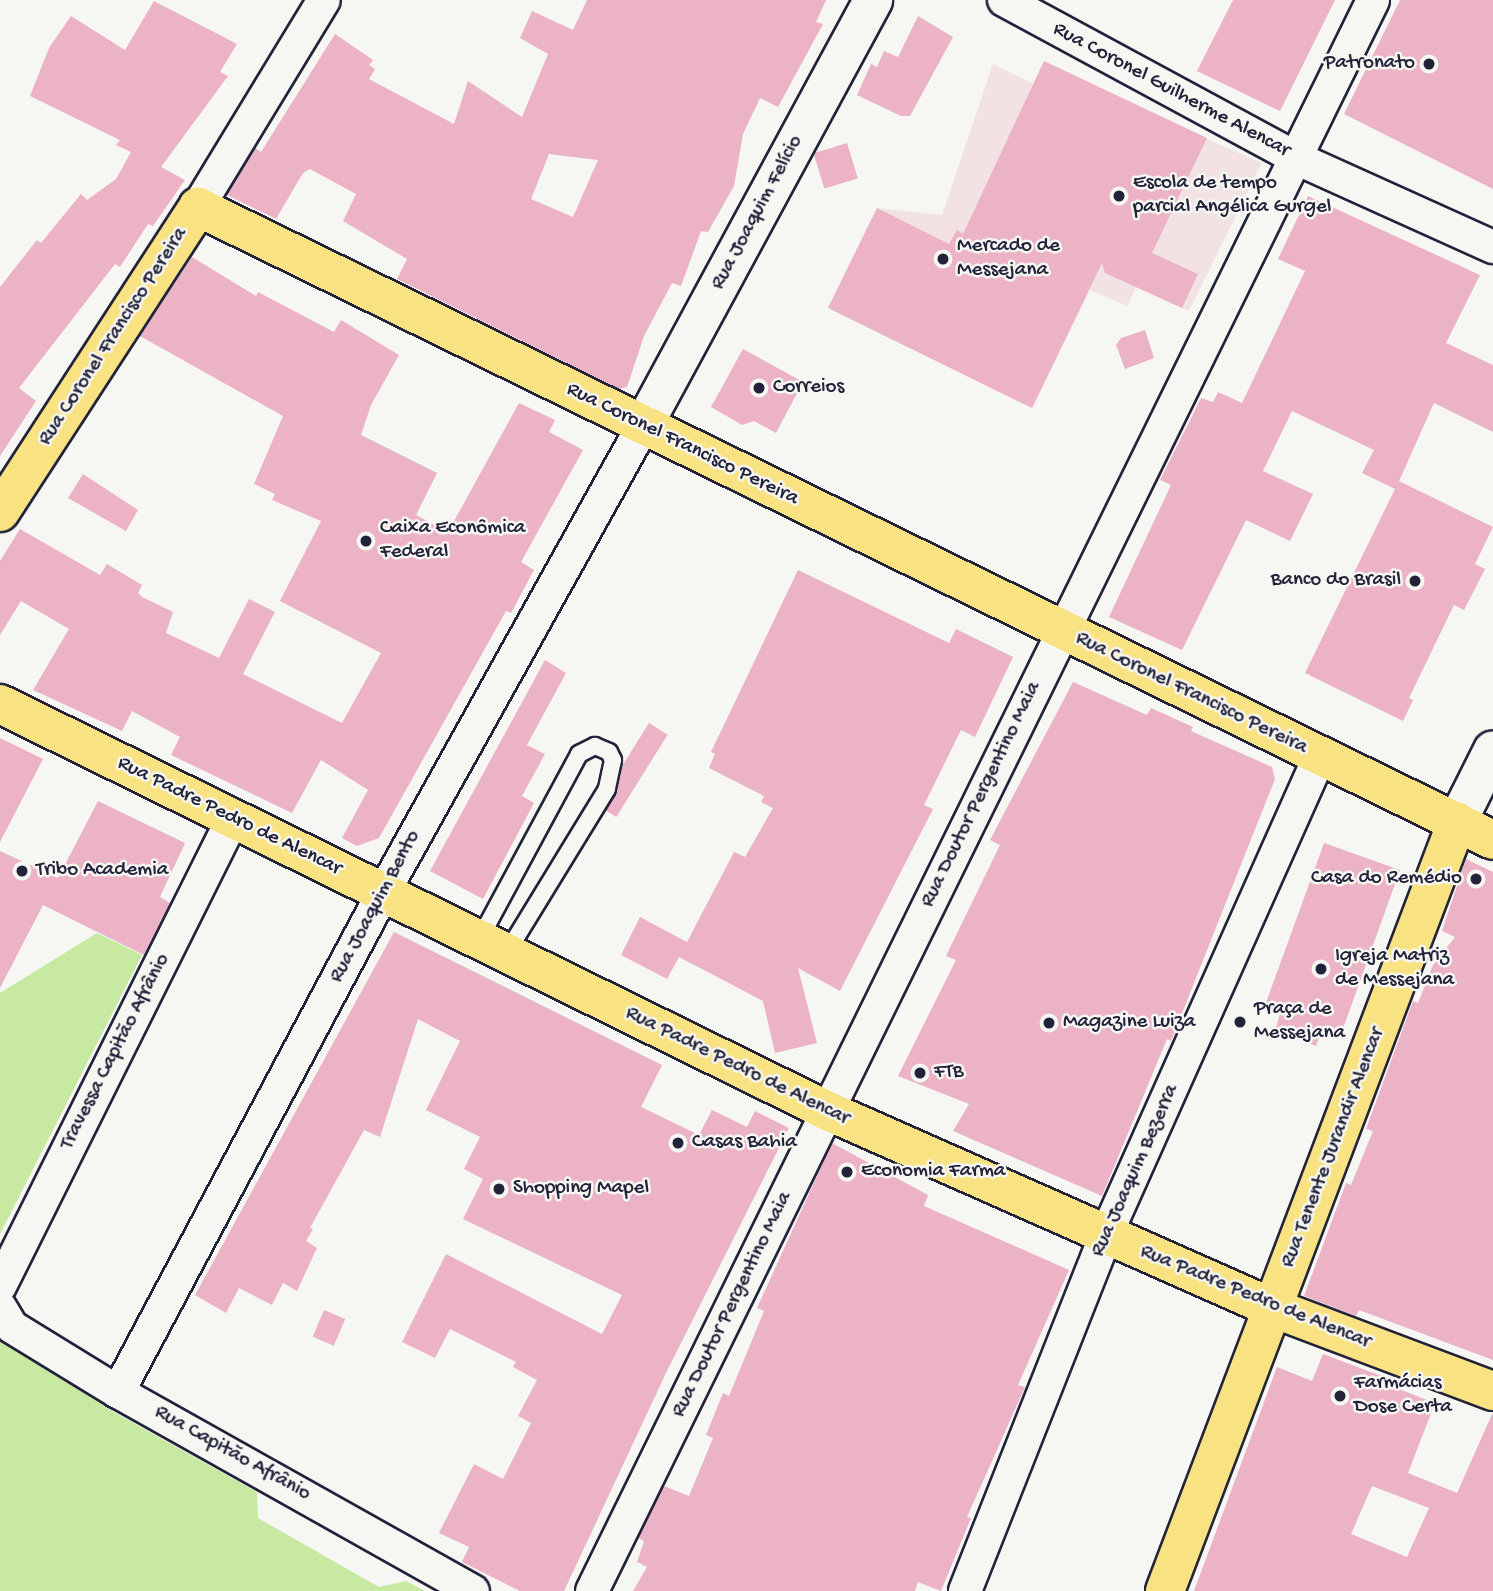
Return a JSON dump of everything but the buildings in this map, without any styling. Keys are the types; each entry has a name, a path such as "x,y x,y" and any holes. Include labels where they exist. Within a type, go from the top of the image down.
{"main road":[{"name":"Rua Joaquim Felício","path":"643,426 873,0"},
{"name":"Rua Coronel Francisco Pereira","path":"0,512 198,207 1493,840"},
{"name":"Rua Padre Pedro de Alencar","path":"0,704 491,949 828,1111 1105,1237 1273,1308 1493,1391"},
{"path":"1457,822 1493,751"},
{"name":"Rua Tenente Jurandir Alencar","path":"1165,1591 1457,822"}],"street":[{"path":"198,207 324,0"},
{"name":"Rua Coronel Guilherme Alencar","path":"1003,0 1298,159 1493,247"},
{"name":"Rua Doutor Pergentino Maia","path":"592,1591 1062,631 1298,159 1373,0"},
{"name":"Rua Joaquim Bento","path":"118,1392 383,893 643,426"},
{"name":"Rua Joaquim Bezerra","path":"965,1591 1105,1237 1320,756"},
{"name":"Travessa Capitão Afrânio","path":"0,1286 233,818"},
{"name":"Rua Capitão Afrânio","path":"0,1307 12,1327 118,1392 473,1591"}],"lane":[{"path":"595,746 609,752 613,760 607,789 491,949 579,754 595,746"}],"shaded area":[{"path":"993,64 1034,84 1050,70 1262,163 1189,311 1136,287 1127,306 1090,290 1033,407 828,308 877,208 942,215"}],"green space":[{"path":"97,933 142,955 0,1234 0,993"},
{"path":"0,1338 112,1411 257,1492 258,1518 379,1587 406,1581 425,1591 0,1591"}],"place":[{"name":"Patronato","path":"1429,64"},
{"name":"Escola de tempo parcial Angélica Gurgel","path":"1119,196"},
{"name":"Mercado de Messejana","path":"943,259"},
{"name":"Correios","path":"759,388"},
{"name":"Caixa Econômica Federal","path":"366,541"},
{"name":"Banco do Brasil","path":"1415,581"},
{"name":"Tribo Academia","path":"22,871"},
{"name":"Casa do Remédio","path":"1476,879"},
{"name":"Igreja Matriz de Messejana","path":"1321,969"},
{"name":"Praça de Messejana","path":"1240,1022"},
{"name":"Magazine Luiza","path":"1049,1023"},
{"name":"FTB","path":"920,1073"},
{"name":"Casas Bahia","path":"678,1143"},
{"name":"Economia Farma","path":"847,1172"},
{"name":"Shopping Mapel","path":"499,1189"},
{"name":"Farmácias Dose Certa","path":"1340,1396"}]}
